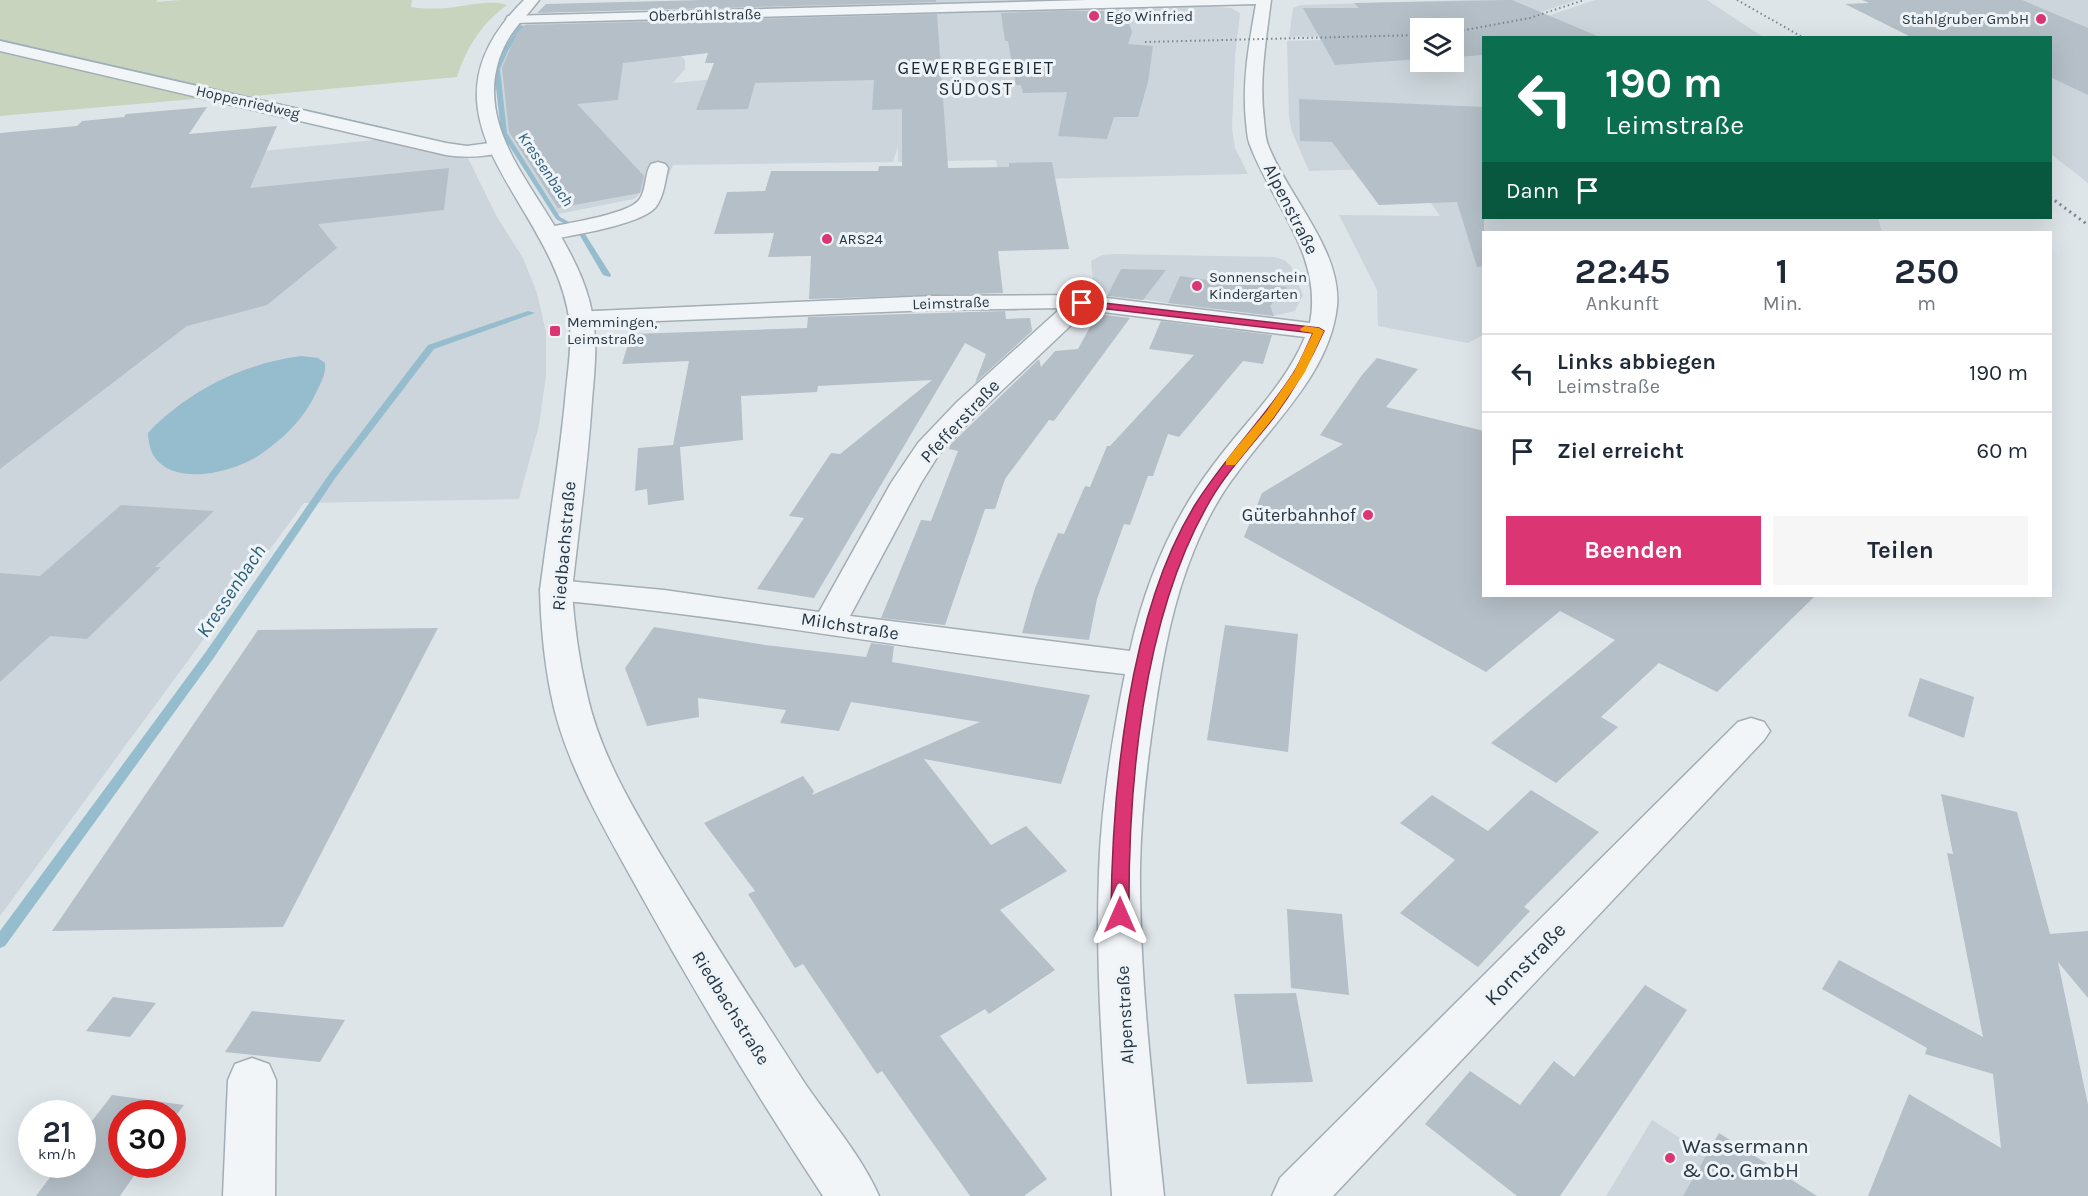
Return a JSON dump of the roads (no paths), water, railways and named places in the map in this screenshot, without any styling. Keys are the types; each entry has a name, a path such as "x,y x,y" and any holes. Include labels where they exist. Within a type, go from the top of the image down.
{"street":[{"name":"Riedbachstraße","path":"532,0 513,19 492,54 486,75 488,123 497,148 562,260 581,317 583,339 578,409 556,590 556,614 569,695 585,743 614,808 690,943 801,1120 853,1196"},
{"name":"Oberbrühlstraße","path":"513,19 1257,0"},
{"name":"Alpenstraße","path":"1138,1196 1120,915 1120,856 1130,750 1144,664 1160,595 1177,550 1200,506 1225,469 1270,414 1300,372 1319,331 1325,305 1319,267 1306,232 1258,143 1253,101 1254,65 1264,0"},
{"name":"Hoppenriedweg","path":"0,46 446,149 467,152 497,148"},
{"path":"548,234 617,217 640,208 647,203 658,168"},
{"name":"Leimstraße","path":"581,317 933,303 1082,303 1319,331"},
{"name":"Pfefferstraße","path":"830,623 906,483 928,449 967,408 1082,303"},
{"name":"Milchstraße","path":"556,590 644,597 984,646 1144,664"},
{"name":"Kornstraße","path":"1298,1196 1751,731"},
{"path":"249,1196 252,1080"}],"water":[{"path":"301,356 318,358 325,363 321,382 311,403 299,420 284,436 258,456 227,469 191,474 175,471 161,464 152,452 148,433 180,404 238,372"}],"waterway":[{"name":"Kressenbach","path":"522,26 505,51 497,69 504,133 558,218 569,224"},
{"path":"0,40 388,130"},
{"name":"Kressenbach","path":"582,234 607,275"},
{"name":"Kressenbach","path":"0,942 209,656 333,475 431,347 531,313"}],"railway":[{"path":"1464,30 1530,18 1584,0"},
{"path":"1737,0 1800,36"},
{"path":"1145,42 1410,35"},
{"path":"2052,198 2088,225"}],"place":[{"name":"Ego Winfried","path":"1094,16"},
{"name":"Stahlgruber GmbH","path":"2041,19"},
{"name":"ARS24","path":"827,239"},
{"name":"Sonnenschein Kindergarten","path":"1197,286"},
{"name":"Memmingen, Leimstraße","path":"555,331"},
{"name":"Güterbahnhof","path":"1368,515"},
{"name":"Wassermann & Co. GmbH","path":"1670,1158"}],"district":[{"name":"GEWERBEGEBIET SÜDOST","path":"976,78"}]}
